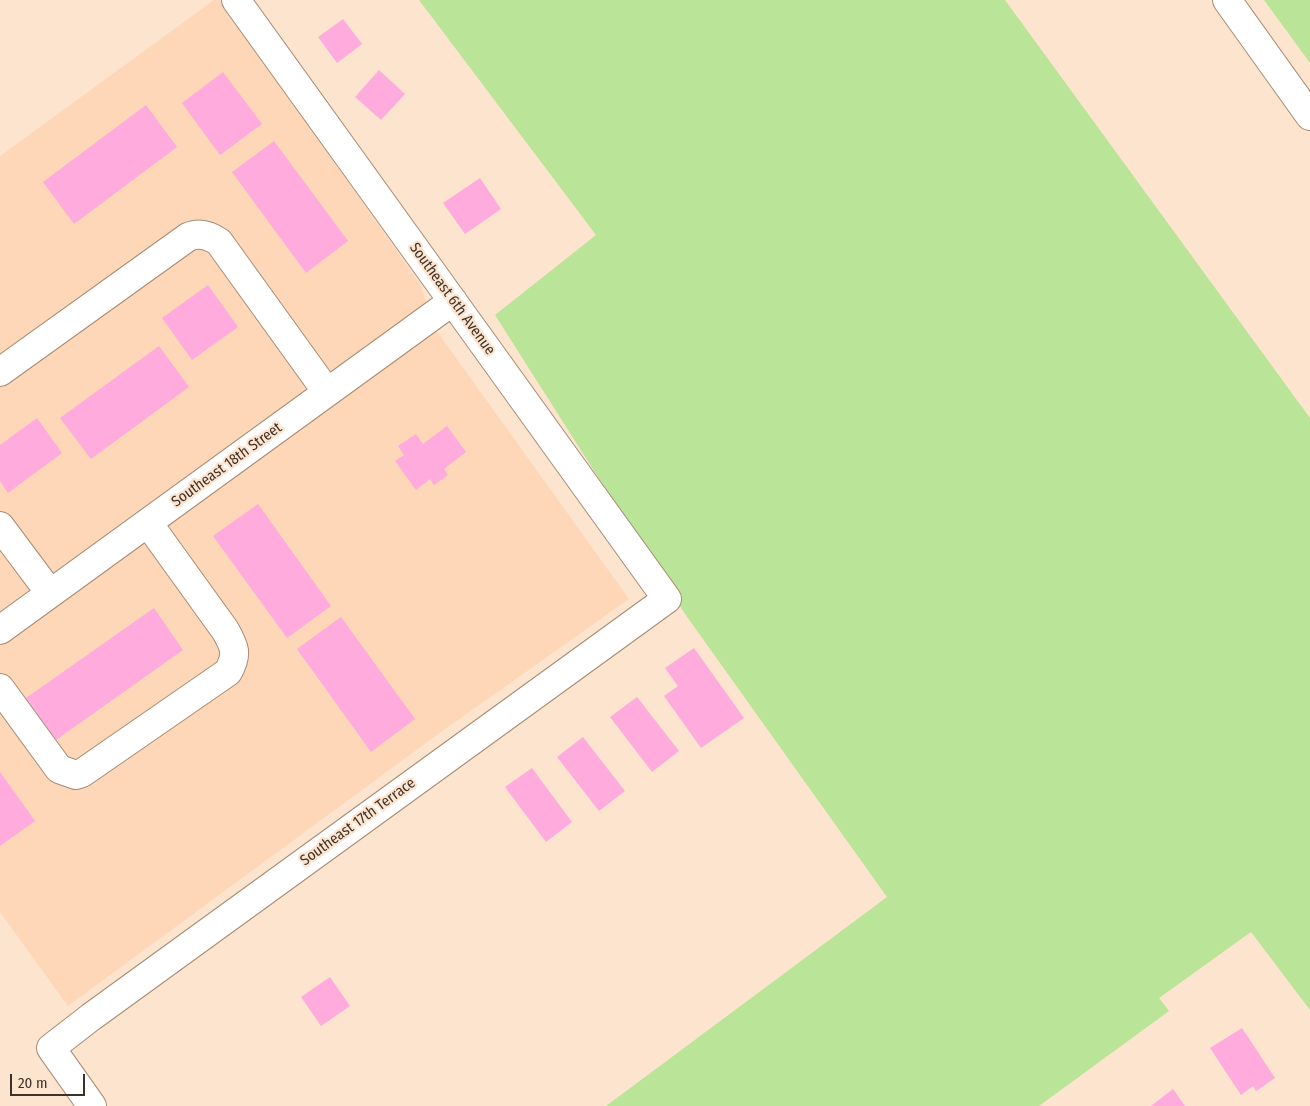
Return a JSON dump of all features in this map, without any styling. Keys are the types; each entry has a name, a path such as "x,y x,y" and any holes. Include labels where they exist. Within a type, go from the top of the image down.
{"street":[{"name":"Southeast 6th Avenue","path":"236,0 667,599"},
{"path":"1227,0 1308,108"},
{"path":"0,372 188,237 196,234 213,238 219,242 327,392"},
{"name":"Southeast 18th Street","path":"0,630 453,301"},
{"path":"0,688 59,769 76,775 82,773 228,672 235,654 233,644 225,630 148,523"},
{"path":"0,526 50,593"},
{"name":"Southeast 17th Terrace","path":"92,1106 51,1048 99,1011 667,599"}],"shaded area":[{"path":"214,0 220,0 420,284 436,330 629,599 441,732 68,1006 0,912 0,156"}],"green space":[{"path":"419,0 1005,0 1310,418 1310,1010 1251,932 1159,998 1169,1011 1039,1106 606,1106 887,897 685,614 495,315 596,235"},
{"path":"1264,0 1310,0 1310,63"}],"building":[{"path":"343,19 362,44 337,63 318,37"},
{"path":"379,70 405,94 381,120 355,97"},
{"path":"223,72 262,124 220,155 182,103"},
{"path":"146,105 177,147 74,224 43,182"},
{"path":"274,141 348,241 306,273 232,172"},
{"path":"480,178 501,209 465,234 443,203"},
{"path":"208,285 238,327 192,360 162,318"},
{"path":"159,346 189,387 91,459 60,418"},
{"path":"37,418 62,453 8,493 0,481 0,445"},
{"path":"447,426 466,452 444,469 448,475 434,485 430,479 416,490 395,461 404,455 398,446 416,434 423,444"},
{"path":"258,504 331,606 287,638 213,536"},
{"path":"154,608 183,650 56,740 26,698"},
{"path":"341,617 415,719 371,752 297,649"},
{"path":"694,648 744,718 701,748 664,696 678,686 665,668"},
{"path":"637,697 679,751 652,772 610,717"},
{"path":"583,737 625,791 599,811 557,757"},
{"path":"532,768 572,822 546,842 505,787"},
{"path":"0,772 35,821 0,846"},
{"path":"330,977 350,1006 321,1026 301,997"},
{"path":"1242,1028 1275,1078 1256,1091 1253,1086 1241,1095 1210,1048"},
{"path":"1173,1089 1185,1106 1151,1106"}]}
